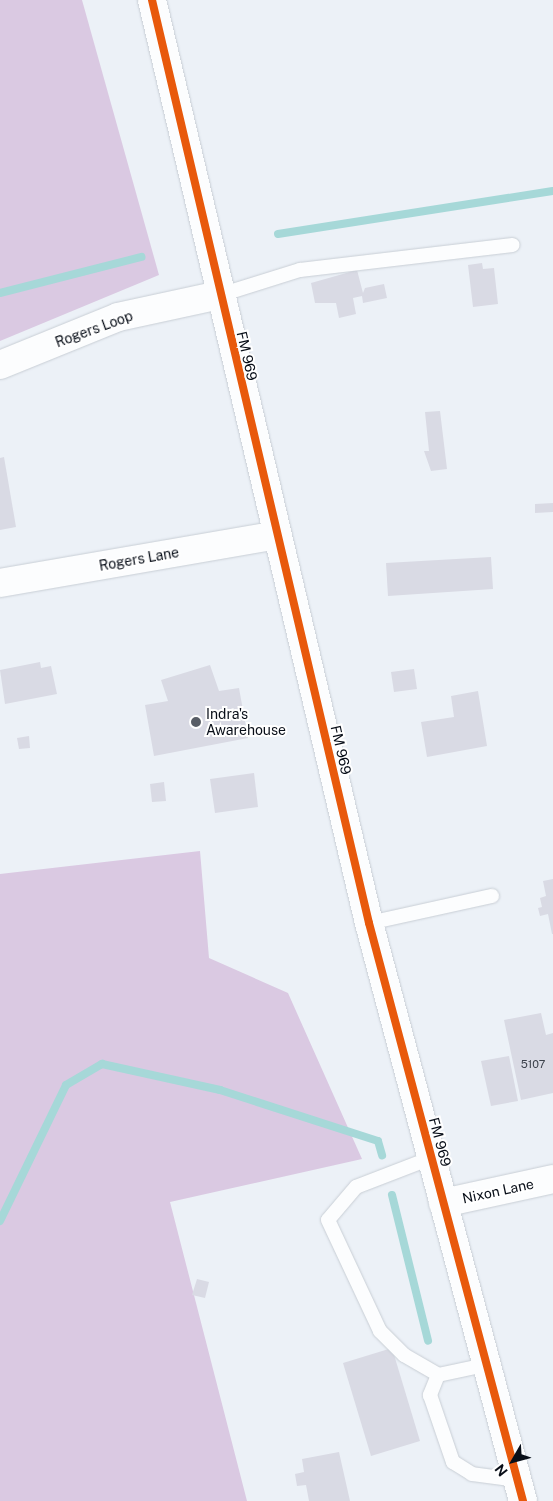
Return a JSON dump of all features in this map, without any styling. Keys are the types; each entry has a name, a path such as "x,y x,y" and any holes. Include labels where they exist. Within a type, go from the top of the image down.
{"main road":[{"name":"FM 969","path":"152,0 369,923 485,1365 520,1490"},
{"name":"Rogers Loop","path":"0,365 118,317 220,295"},
{"name":"Rogers Lane","path":"0,583 277,534"},
{"name":"Nixon Lane","path":"443,1203 553,1179"}],"lane":[{"path":"220,295 300,270 513,245"},
{"path":"369,923 492,896"},
{"path":"431,1158 356,1187 328,1220 380,1331 404,1355 438,1375 485,1365"},
{"path":"438,1375 430,1395 453,1462 472,1474 520,1490"}],"shaded area":[{"path":"0,0 82,0 159,275 0,341"},
{"path":"200,851 209,958 288,993 362,1159 170,1202 247,1501 0,1501 0,874"}],"building":[{"path":"482,263 483,269 494,268 498,304 473,307 468,265"},
{"path":"357,270 363,293 365,288 384,284 387,298 363,303 362,296 353,298 356,314 339,318 336,303 315,303 311,283"},
{"path":"440,411 447,469 431,471 424,451 429,451 425,412"},
{"path":"4,457 16,527 0,530 0,458"},
{"path":"553,503 553,512 535,513 535,504"},
{"path":"491,557 493,589 388,596 386,563"},
{"path":"40,662 41,668 51,666 57,694 5,704 0,670"},
{"name":"Indra's Awarehouse","path":"210,665 219,691 239,688 248,738 154,756 145,705 168,701 161,680"},
{"path":"414,669 417,689 394,692 391,672"},
{"path":"478,691 487,746 427,757 421,722 454,717 451,696"},
{"path":"29,736 30,748 19,749 17,738"},
{"path":"254,773 258,807 215,813 210,779"},
{"path":"164,782 166,801 152,802 150,784"},
{"path":"553,879 552,934 548,914 540,916 538,908 542,907 540,898 546,896 543,881"},
{"path":"541,1013 546,1035 553,1033 553,1093 521,1100 504,1020"},
{"path":"509,1056 518,1101 491,1106 481,1061"},
{"path":"197,1279 209,1282 205,1298 192,1295"},
{"path":"392,1348 420,1441 371,1456 343,1363"},
{"path":"339,1452 350,1501 309,1501 306,1485 297,1486 295,1474 304,1472 302,1459"}],"waterway":[{"path":"278,234 553,191"},
{"path":"0,293 141,257"},
{"path":"0,1221 66,1085 102,1064 220,1090 378,1141 382,1155"},
{"path":"392,1195 428,1341"}],"cycle path":[{"path":"152,0 369,923 523,1501"}],"place":[{"name":"Indra's Awarehouse","path":"196,722"}]}
